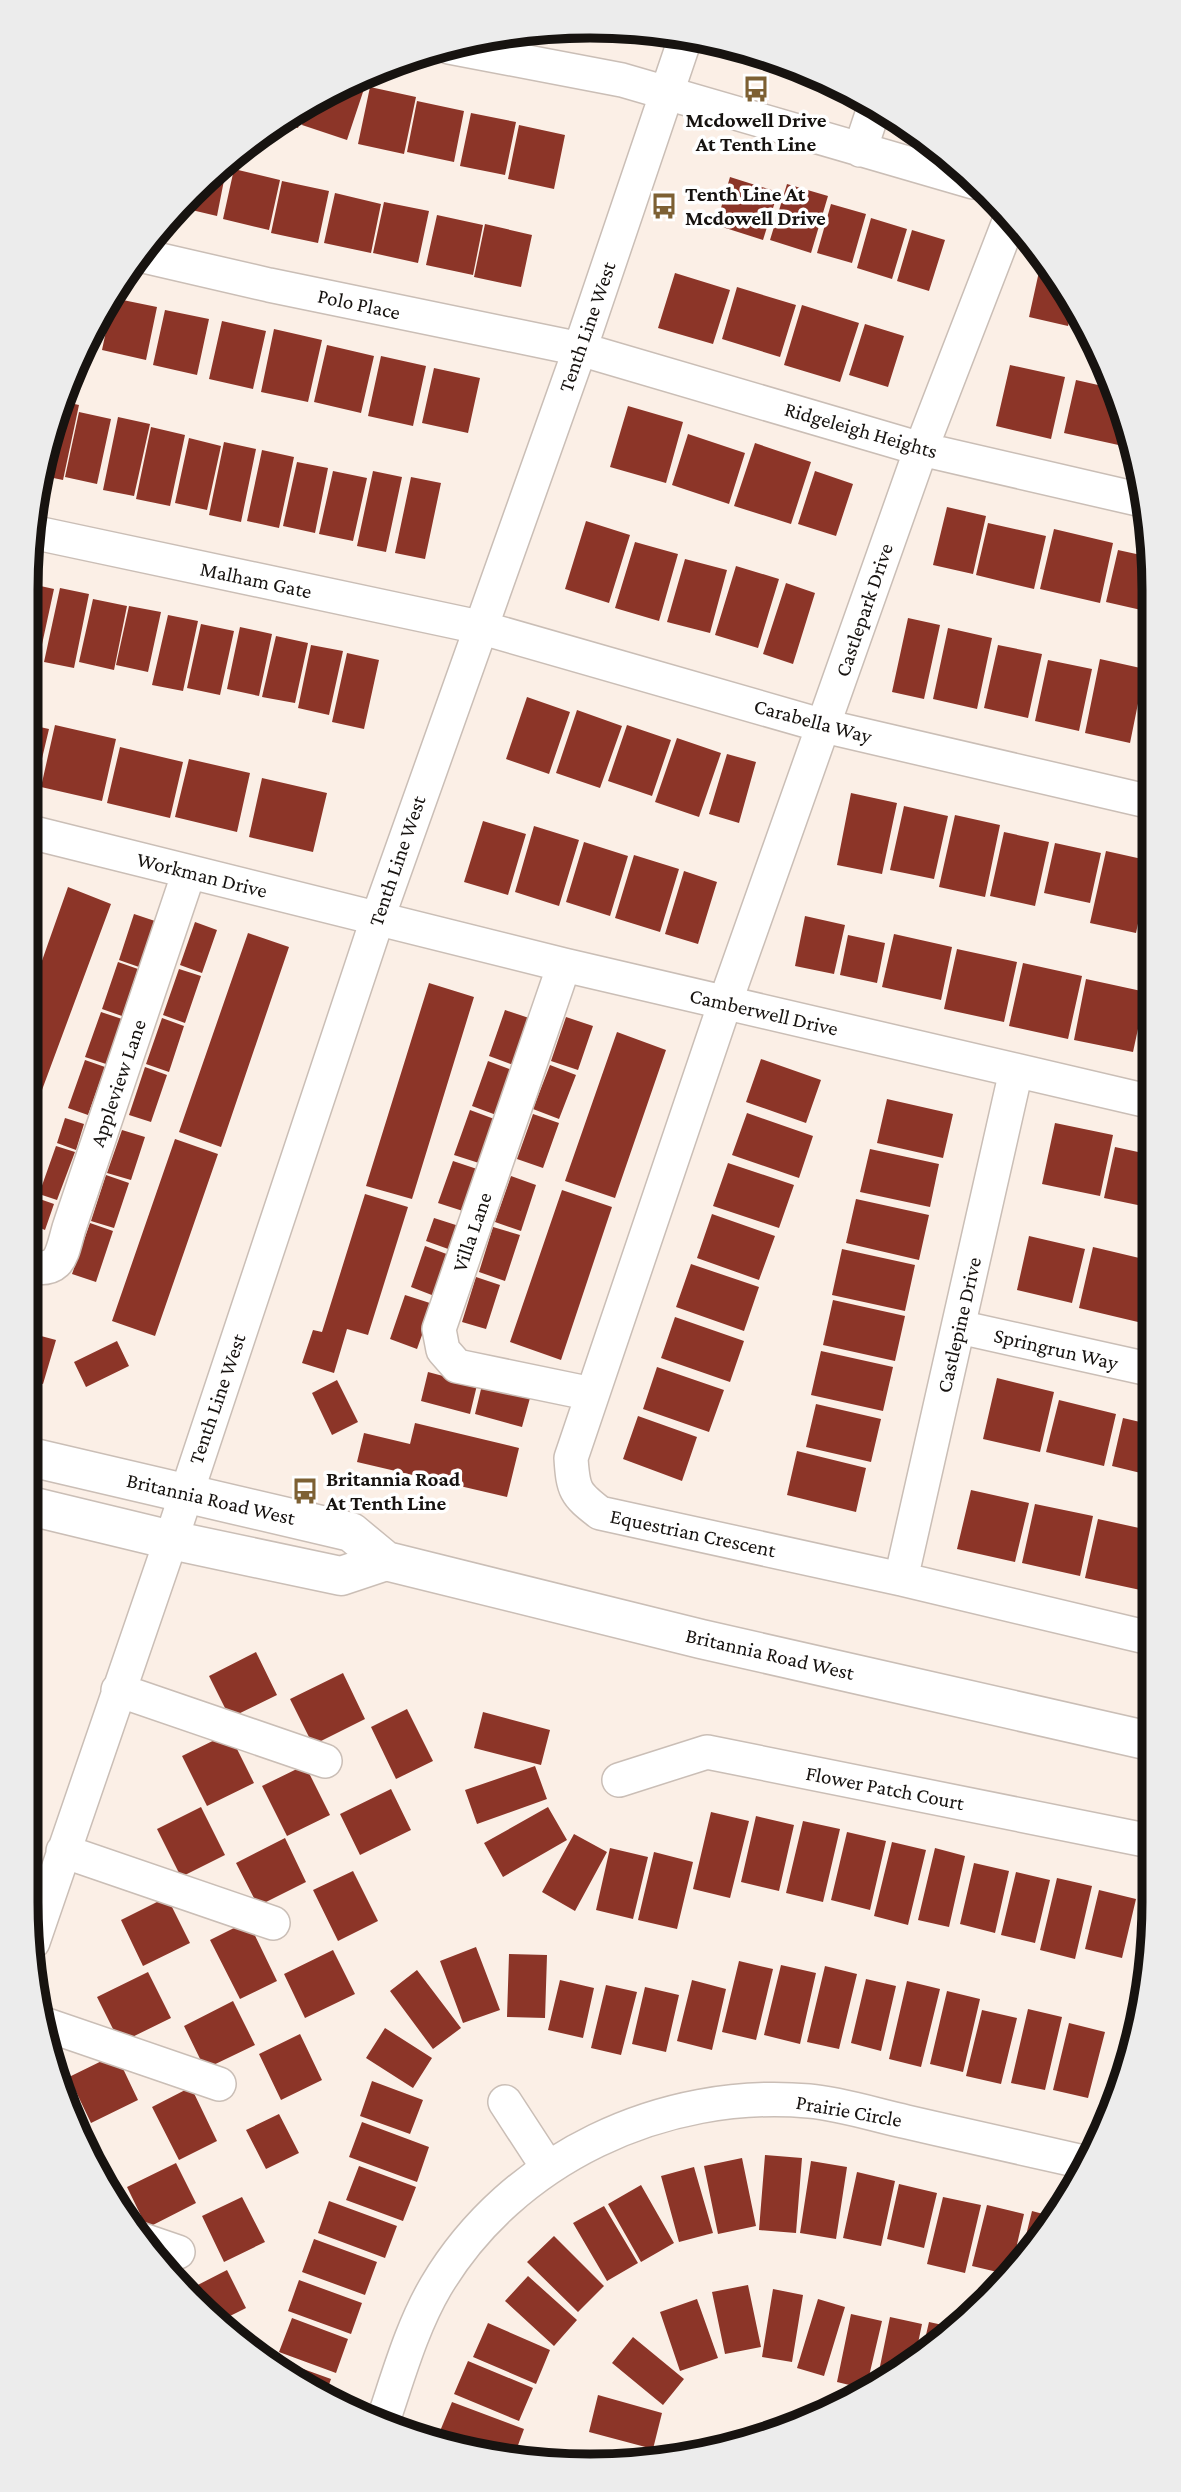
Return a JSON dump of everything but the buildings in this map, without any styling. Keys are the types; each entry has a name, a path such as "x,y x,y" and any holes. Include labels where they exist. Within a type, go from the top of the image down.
{"main road":[{"name":"Britannia Road West","path":"38,1459 351,1532 386,1561 714,1642 1142,1739"},
{"path":"38,1508 171,1540 341,1576 386,1561"}],"street":[{"name":"Tenth Line West","path":"39,1923 171,1540 377,920 580,349 682,46"},
{"path":"493,47 622,80 956,177"},
{"path":"860,149 872,115"},
{"name":"Castlepark Drive","path":"725,1003 921,449 1007,228"},
{"name":"Polo Place","path":"150,258 580,349"},
{"name":"Ridgeleigh Heights","path":"580,349 921,449 1135,498"},
{"name":"Malham Gate","path":"42,534 479,627"},
{"name":"Carabella Way","path":"479,627 824,726 1142,800"},
{"name":"Workman Drive","path":"38,834 377,920"},
{"name":"Appleview Lane","path":"38,1269 52,1265 61,1257 190,872"},
{"name":"Camberwell Drive","path":"377,920 1142,1100"},
{"name":"Villa Lane","path":"564,965 439,1329 443,1350 457,1366 592,1394"},
{"name":"Equestrian Crescent","path":"725,1003 571,1458 573,1482 581,1498 600,1513 901,1579 1142,1636"},
{"name":"Castlepine Drive","path":"901,1579 1016,1071"},
{"name":"Springrun Way","path":"959,1327 1142,1368"},
{"path":"118,1690 325,1761"},
{"name":"Flower Patch Court","path":"619,1780 707,1752 1142,1840"},
{"path":"63,1851 273,1923"},
{"path":"53,2027 219,2084"},
{"name":"Prairie Circle","path":"386,2414 412,2339 436,2287 475,2233 500,2207 548,2168 599,2137 628,2125 698,2106 754,2099 811,2101 1078,2161"},
{"path":"505,2102 548,2168"},
{"path":"159,2246 178,2252"}],"place":[{"name":"Mcdowell Drive At Tenth Line","path":"756,89"},
{"name":"Tenth Line At Mcdowell Drive","path":"664,206"},
{"name":"Britannia Road At Tenth Line","path":"305,1491"}]}
